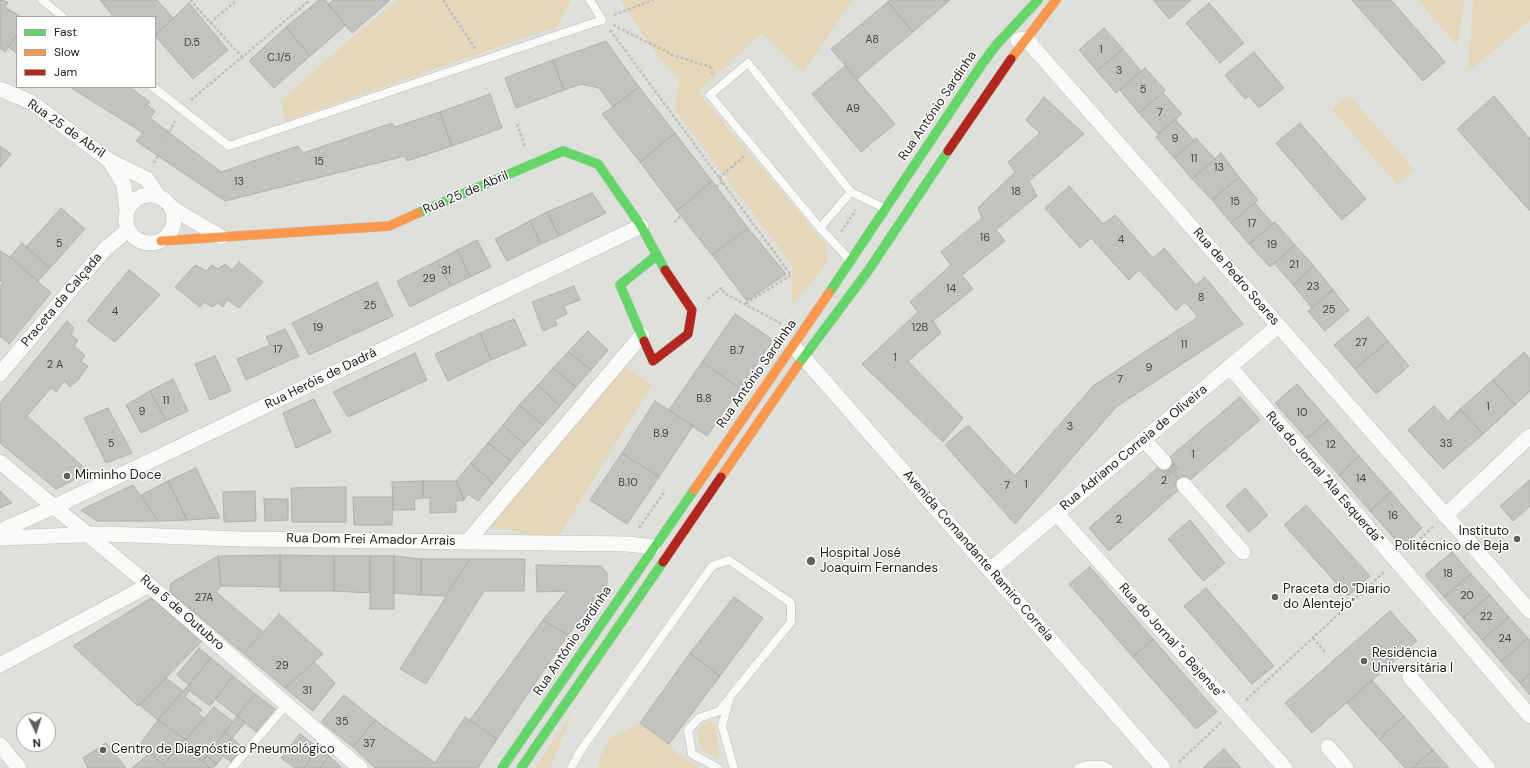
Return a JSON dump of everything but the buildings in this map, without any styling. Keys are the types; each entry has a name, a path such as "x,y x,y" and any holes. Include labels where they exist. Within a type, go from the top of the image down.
{"main road":[{"name":"Rua António Sardinha","path":"502,768 792,344 851,261 885,208 997,44 1038,0"},
{"path":"521,768 803,357 868,271 999,76 1056,0"},
{"name":"Rua 25 de Abril","path":"161,241 389,226 563,151 598,164 641,226 657,255 692,310 688,334 653,361 620,285 657,255"}],"street":[{"path":"997,44 1026,39"},
{"name":"Rua de Pedro Soares","path":"1026,39 1530,611"},
{"name":"Rua 25 de Abril","path":"0,89 32,102 110,161 147,179"},
{"name":"Rua 25 de Abril","path":"110,161 124,185 127,211"},
{"path":"147,179 158,196"},
{"path":"172,208 174,217 173,226 169,235 161,241 152,243 143,242 134,238 128,230 126,221 127,211 132,203 139,197 148,195 158,196 166,200 172,208 220,237"},
{"name":"Rua Heróis de Dadrá","path":"0,531 54,507 641,226"},
{"name":"Praceta da Calçada","path":"0,374 105,249 128,230"},
{"name":"Rua Adriano Correia de Oliveira","path":"990,570 1278,326"},
{"path":"467,542 642,335"},
{"name":"Avenida Comandante Ramiro Correia","path":"792,344 1162,768"},
{"name":"Rua do Jornal \"Ala Esquerda\"","path":"1230,367 1396,562 1530,716"},
{"path":"1445,516 1530,436"},
{"path":"1144,440 1164,462"},
{"name":"Rua 5 de Outubro","path":"0,462 89,534 360,768"},
{"path":"1184,485 1243,552"},
{"name":"Rua do Jornal \"o Bejense\"","path":"1057,514 1233,712 1285,768"},
{"name":"Rua Dom Frei Amador Arrais","path":"0,538 89,534 628,544 653,547"},
{"path":"0,665 149,585"},
{"path":"1410,677 1488,768"},
{"path":"0,745 19,768"},
{"path":"1328,747 1346,768"}],"lane":[{"path":"42,0 63,16"},
{"path":"154,88 229,146 602,20 590,0"},
{"path":"851,261 820,228 710,95 748,63 851,192 885,208"},
{"path":"820,228 851,192"},
{"path":"571,768 580,750 712,566 729,560 791,604 791,622 719,711 699,718 688,730 692,754 718,768"},
{"path":"730,697 722,726 734,768"},
{"path":"232,768 287,704"},
{"path":"1078,768 1087,765 1103,764 1109,768"}],"path":[{"path":"190,0 242,57"},
{"path":"210,23 237,0"},
{"path":"147,179 181,109 310,0"},
{"path":"443,0 482,60"},
{"path":"602,20 653,0"},
{"path":"602,20 673,55 710,67 718,89"},
{"path":"602,20 791,275 745,304"},
{"path":"719,178 753,148"},
{"path":"716,187 722,182"},
{"path":"674,222 681,216"},
{"path":"722,288 724,293 788,328"},
{"path":"1178,763 1445,516"},
{"path":"1313,638 1326,653"}],"shaded area":[{"path":"399,0 571,0 558,26 285,121 281,101 351,38"},
{"path":"620,0 853,0 803,73 762,33 698,92 825,243 827,263 792,306 792,265 675,110 680,80 656,54"},
{"path":"1418,0 1465,0 1457,46"},
{"path":"1473,0 1530,0 1530,20 1468,72"},
{"path":"1349,95 1414,170 1397,185 1332,109"},
{"path":"625,367 652,385 556,540 490,526"},
{"path":"573,712 550,768 535,768"},
{"path":"710,722 715,726 719,758 705,752 699,743 697,733 702,724"},
{"path":"640,723 669,744 679,755 699,768 599,768 600,757 610,738"}],"tunnel":[{"path":"1164,462 1184,485"}],"traffic: fast":[{"path":"829,293 982,64 997,44 1038,0"},
{"path":"418,213 563,151 598,164 641,226 665,270"},
{"path":"798,365 868,271 948,151"},
{"path":"644,341 620,285 657,255"},
{"path":"502,768 694,490"},
{"path":"521,768 663,562"}],"traffic: slow":[{"path":"1011,59 1056,0"},
{"path":"161,241 389,226 418,213"},
{"path":"694,490 829,293"},
{"path":"721,477 798,365"}],"traffic: jam":[{"path":"948,151 1011,59"},
{"path":"644,341 653,361 688,334 692,310 665,270"},
{"path":"663,562 721,477"}],"place":[{"name":"Miminho Doce","path":"67,476"},
{"name":"Instituto Politécnico de Beja","path":"1517,539"},
{"name":"Hospital José Joaquim Fernandes","path":"811,561"},
{"name":"Praceta do \"Diario do Alentejo\"","path":"1275,597"},
{"name":"Residência Universitária I","path":"1364,661"},
{"name":"Centro de Diagnóstico Pneumológico","path":"103,750"}]}
